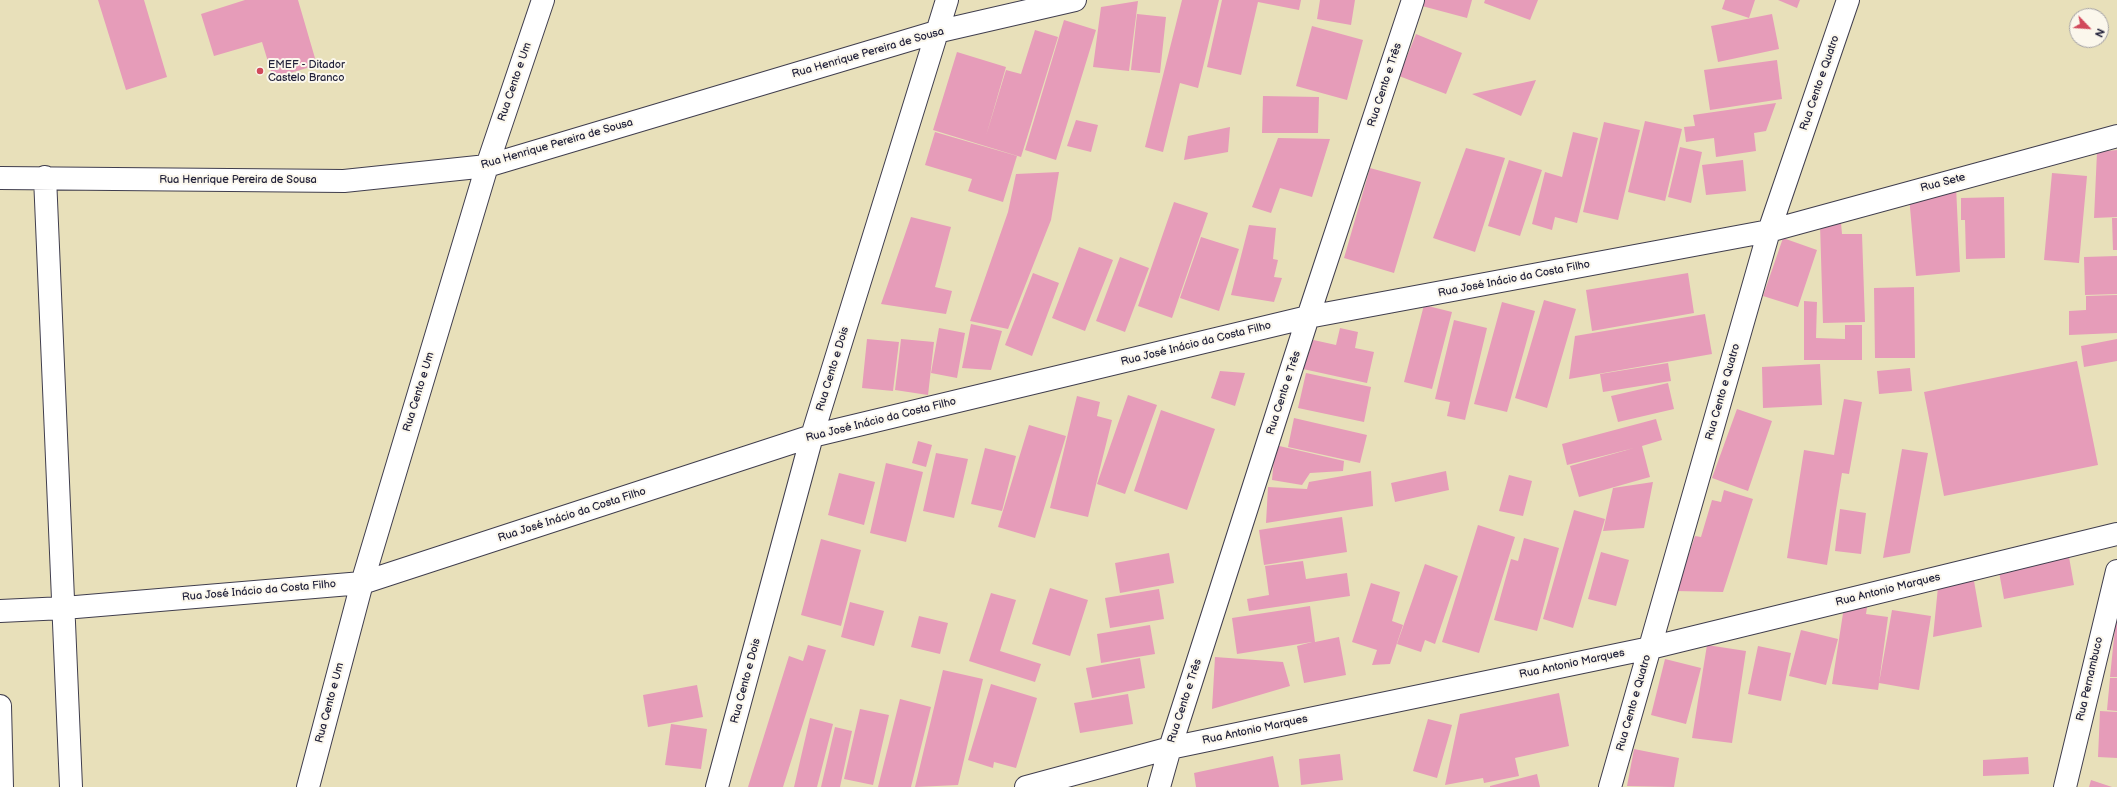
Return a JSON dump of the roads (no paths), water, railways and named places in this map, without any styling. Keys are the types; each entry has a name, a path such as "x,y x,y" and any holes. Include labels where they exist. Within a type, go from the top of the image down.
{"street":[{"name":"Rua Cento e Um","path":"308,787 362,583 487,166 543,0"},
{"name":"Rua Cento e Dois","path":"717,787 812,436 947,0"},
{"name":"Rua Henrique Pereira de Sousa","path":"0,178 45,177 196,181 344,181 487,166 936,32 1075,0"},
{"name":"Rua Cento e Três","path":"1159,787 1170,748 1308,317 1413,0"},
{"name":"Rua Cento e Quatro","path":"1610,787 1769,231 1848,0"},
{"name":"Rua Sete","path":"1769,231 2117,136"},
{"path":"45,177 71,787"},
{"name":"Rua José Inácio da Costa Filho","path":"0,611 64,608 362,583 812,436 1308,317 1769,231"},
{"name":"Rua Antonio Marques","path":"1026,787 1170,748 1650,648 2117,534"},
{"name":"Rua Pernambuco","path":"2065,787 2113,597 2117,571"},
{"path":"0,706 2,787"}],"place":[{"name":"EMEF - Ditador Castelo Branco","path":"260,71"}]}
